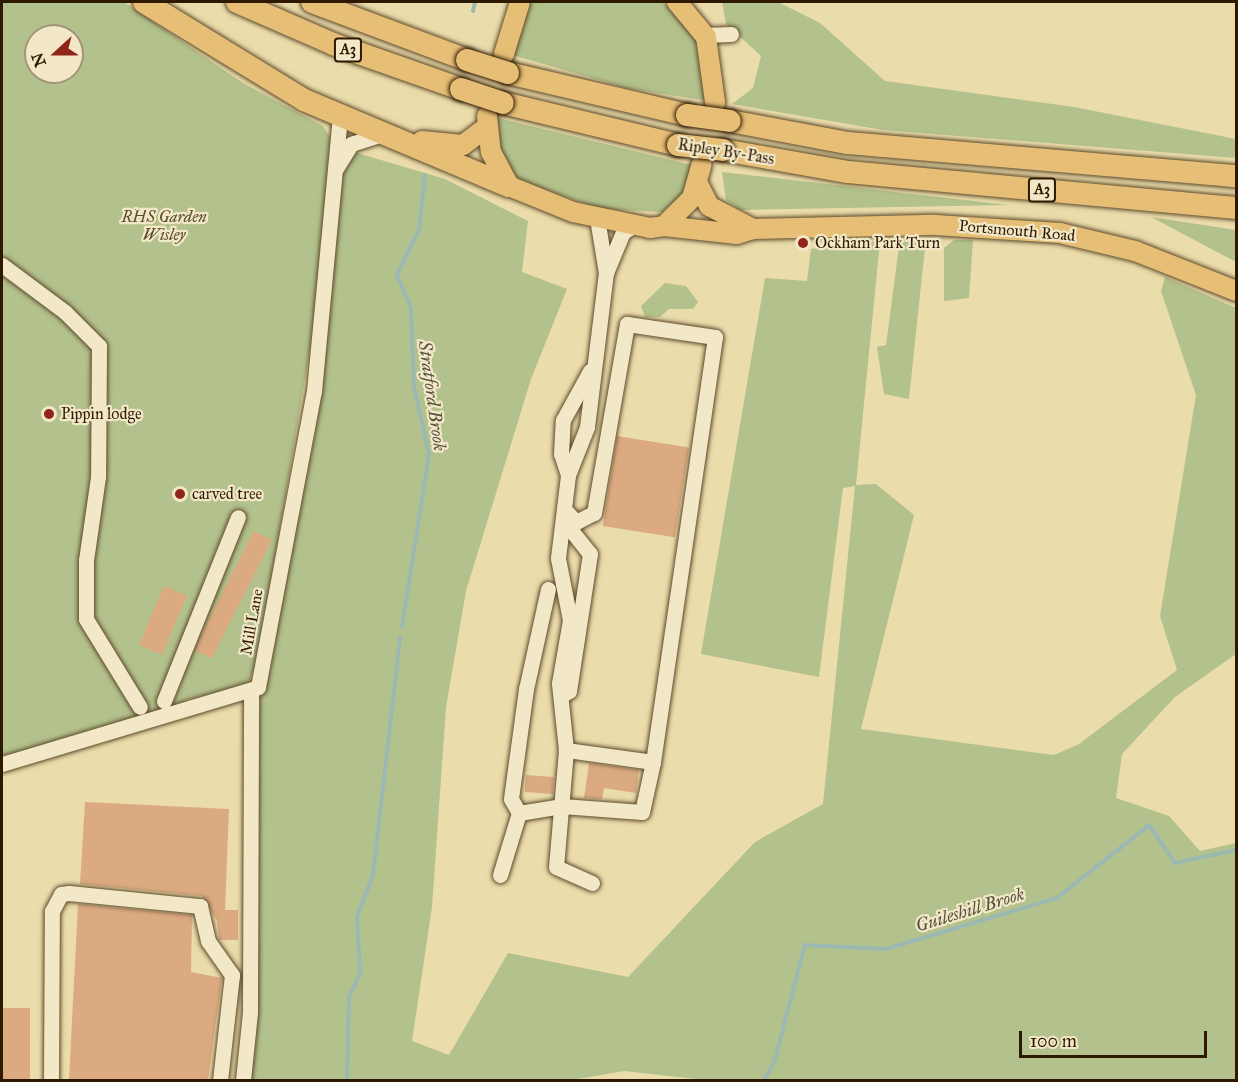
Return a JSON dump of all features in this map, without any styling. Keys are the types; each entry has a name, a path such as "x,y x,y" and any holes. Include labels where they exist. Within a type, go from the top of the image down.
{"highway":[{"path":"144,2 228,57 340,118 509,186"},
{"name":"Ripley By-Pass","path":"237,2 333,44 461,89 492,115 723,150 848,172 1236,208"},
{"name":"Ripley By-Pass","path":"312,2 467,60 506,63 687,115 848,143 1236,176"}],"main road":[{"path":"506,63 520,2"},
{"path":"677,2 698,10 715,75 715,102"},
{"path":"340,118 354,112 443,147 471,141 492,115"},
{"path":"492,115 491,152 509,186"},
{"path":"664,226 681,213 698,184 702,164"},
{"name":"Portsmouth Road","path":"698,184 709,206 753,229"},
{"name":"Portsmouth Road","path":"509,186 535,200 597,218 633,226 664,226 716,234 753,229 935,225 1060,233 1135,251 1236,291"}],"street":[{"path":"704,35 731,34"},
{"name":"Mill Lane","path":"243,1080 250,1012 251,693 260,682 314,391 334,226 335,170 340,118"},
{"path":"335,170 351,144 379,135"},
{"path":"597,218 606,273"},
{"path":"592,883 556,867 566,750 559,682 570,620 558,558 567,475 586,434 590,371 606,273 623,232 633,226"},
{"path":"2,266 65,312 99,346 98,477 86,560 86,619 140,707"},
{"path":"519,813 562,806 642,812 652,762 715,337 627,324 594,513 576,522 563,515"},
{"path":"567,475 561,454 563,420 590,371"},
{"path":"562,695 569,691 590,555 563,515"},
{"path":"164,701 238,517"},
{"path":"500,874 519,813 511,799 526,688 548,589"},
{"path":"2,764 251,693"},
{"path":"566,750 652,762"},
{"path":"51,1080 52,911 61,894 200,906 208,941 232,975 232,1010 220,1080"},
{"path":"232,1010 250,1012"}],"green space":[{"name":"RHS Garden Wisley","path":"2,2 124,2 243,83 323,126 330,137 330,164 314,325 257,663 247,686 185,700 187,708 2,760"},
{"path":"525,2 663,2 694,33 702,52 708,101 626,88 509,54"},
{"path":"722,2 778,2 820,23 885,81 1074,107 1236,139 1236,158 883,130 732,104 753,88 761,56 726,24"},
{"path":"494,117 695,165 685,192 662,212 600,209 513,178 499,154"},
{"path":"354,152 445,179 528,221 522,272 567,289 531,379 466,591 446,707 432,907 412,1041 449,1055 508,953 628,977 755,842 823,804 855,486 843,488 819,677 701,654 765,278 807,281 811,249 880,241 856,485 876,484 914,515 861,729 1054,755 1079,744 1177,670 1160,616 1196,395 1161,291 1165,277 1236,308 1236,654 1175,697 1122,754 1116,798 1169,816 1200,851 1236,843 1236,1080 705,1080 624,1071 572,1080 249,1080 259,698 267,682 327,335 343,165"},
{"path":"722,172 1008,205 741,210 726,200"},
{"path":"1151,217 1236,230 1236,262"},
{"path":"926,238 909,399 884,394 877,347 886,345 900,239"},
{"path":"954,240 973,240 969,298 944,301 944,248"},
{"path":"665,283 686,286 698,302 693,309 669,309 660,317 645,317 641,306"}],"building":[{"name":"Pippin lodge","path":"49,407 55,413 49,419 43,413"},
{"path":"617,436 689,447 675,537 603,526"},
{"path":"254,531 272,540 211,659 194,650"},
{"path":"164,586 187,596 162,655 139,645"},
{"path":"589,763 639,770 636,793 604,788 602,799 584,798"},
{"path":"526,775 554,777 553,794 525,792"},
{"path":"85,802 229,809 225,910 238,910 238,940 219,940 217,921 202,896 80,884"},
{"path":"78,904 192,915 191,972 222,978 208,1080 69,1080"},
{"path":"2,1008 30,1008 30,1080 2,1080"}],"waterway":[{"name":"Stratford Brook","path":"473,11 475,2"},
{"name":"Stratford Brook","path":"402,627 429,454 414,387 411,308 397,275 419,230 425,175"},
{"name":"Stratford Brook","path":"347,1080 349,998 360,972 357,917 373,875 400,638"},
{"name":"Guileshill Brook","path":"764,1080 774,1063 805,945 886,949 1057,898 1149,825 1175,863 1236,850"}],"place":[{"name":"Ockham Park Turn","path":"803,243"},
{"name":"Pippin lodge","path":"49,414"},
{"name":"carved tree","path":"180,494"}]}
